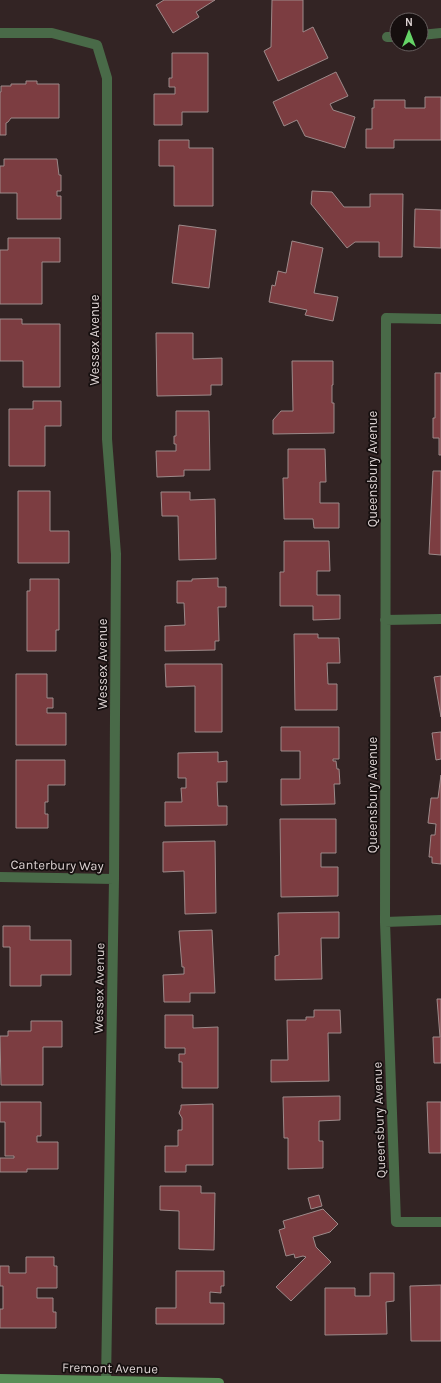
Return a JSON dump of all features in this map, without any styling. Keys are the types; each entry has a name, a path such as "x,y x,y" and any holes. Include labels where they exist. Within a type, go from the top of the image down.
{"main road":[{"name":"Fremont Avenue","path":"0,1379 219,1383"}],"street":[{"name":"Wessex Avenue","path":"0,33 52,33 97,45 107,78 108,439 116,554 114,879 106,1382"},
{"path":"429,35 441,34"},
{"name":"Queensbury Avenue","path":"441,319 386,318 384,620 385,922 396,1222 441,1222"},
{"path":"384,620 441,619"},
{"name":"Canterbury Way","path":"0,877 114,879"},
{"path":"385,922 441,920"}],"building":[{"path":"164,0 215,0 196,12 199,17 173,33 156,5"},
{"path":"272,0 303,0 303,32 313,27 328,58 278,81 264,51 271,47"},
{"path":"172,53 208,53 208,112 182,112 182,125 154,125 154,94 175,94 175,87 169,87 169,78 172,78"},
{"path":"336,72 348,96 330,104 333,110 355,117 345,148 305,136 297,120 284,126 273,102"},
{"path":"26,81 37,81 37,84 59,84 59,118 11,118 6,123 6,135 0,135 1,86 26,84"},
{"path":"425,97 441,97 441,140 394,140 394,148 366,148 366,129 372,129 372,108 374,108 374,100 405,100 405,108 425,108"},
{"path":"159,140 189,140 189,148 213,148 213,206 174,206 174,166 159,166"},
{"path":"4,159 57,159 59,175 61,175 61,191 57,191 57,196 61,196 61,219 17,219 17,193 0,193 0,166 4,166"},
{"path":"312,191 332,192 344,207 370,207 370,194 403,194 402,257 379,257 379,242 355,242 347,248 311,204"},
{"path":"415,209 441,210 441,248 414,247"},
{"path":"179,225 216,230 209,288 172,283"},
{"path":"8,238 60,238 60,262 42,262 42,304 0,304 0,250 8,250"},
{"path":"292,241 323,248 314,293 338,297 333,321 305,315 307,310 269,302 272,285 275,286 278,271 286,273"},
{"path":"0,319 22,319 22,324 60,324 60,387 23,387 23,361 0,361"},
{"path":"156,333 193,333 193,359 222,358 222,385 211,385 211,395 157,396"},
{"path":"292,361 333,361 332,403 334,403 334,433 273,434 273,420 281,411 293,411"},
{"path":"435,373 441,373 441,455 439,455 439,438 433,438 433,418 435,418"},
{"path":"33,401 61,401 61,426 45,426 45,466 9,466 9,409 33,409"},
{"path":"176,411 209,411 210,470 184,470 184,476 157,477 156,451 176,451 174,436 176,436"},
{"path":"288,449 325,449 326,482 320,482 320,503 339,503 339,528 314,528 313,519 284,519 283,478 288,478"},
{"path":"433,471 441,471 441,555 429,554"},
{"path":"18,491 50,491 50,531 69,531 69,563 18,563"},
{"path":"161,492 190,492 190,500 215,499 216,559 179,560 178,516 162,516"},
{"path":"284,541 329,541 330,571 317,571 317,595 340,595 340,619 313,620 313,606 280,606 280,572 284,572"},
{"path":"218,578 218,587 226,587 226,607 218,607 219,641 215,641 215,650 165,651 165,626 185,625 184,603 177,603 177,581"},
{"path":"30,579 59,579 59,630 56,630 56,651 27,651 27,591 30,591"},
{"path":"294,634 318,634 318,638 339,638 340,663 327,663 328,684 337,684 337,710 295,710"},
{"path":"165,664 222,664 222,732 195,732 195,686 166,687"},
{"path":"16,674 47,674 47,698 53,698 53,708 47,708 47,713 66,713 66,745 16,745"},
{"path":"441,676 441,717 434,677"},
{"path":"281,727 339,727 339,759 333,759 333,761 336,761 337,769 339,769 340,784 334,784 335,804 281,805 281,779 300,779 300,751 281,751"},
{"path":"441,732 441,759 436,760 432,733"},
{"path":"218,752 218,762 227,761 227,782 217,782 218,806 227,806 227,825 165,826 165,802 182,802 181,788 186,788 186,778 178,778 178,753"},
{"path":"16,760 65,760 65,785 48,785 48,802 45,802 45,814 48,814 48,828 16,828"},
{"path":"441,775 441,864 432,863 432,857 429,857 431,835 435,835 436,824 428,823 431,798 438,798"},
{"path":"280,819 336,819 336,853 321,853 321,867 338,867 338,896 281,897"},
{"path":"215,841 216,913 185,914 184,871 163,872 163,842"},
{"path":"339,912 339,938 321,938 322,979 275,980 275,956 279,955 278,913"},
{"path":"3,926 30,926 30,940 71,940 71,975 41,975 41,986 10,986 10,947 3,947"},
{"path":"212,930 215,993 190,993 190,1002 164,1002 163,975 184,974 179,931"},
{"path":"437,999 441,999 441,1063 434,1063 433,1037 440,1037"},
{"path":"314,1010 340,1010 341,1033 328,1033 329,1081 271,1082 271,1060 288,1060 287,1020 306,1020 306,1017 314,1017"},
{"path":"165,1015 193,1015 193,1028 218,1027 218,1088 182,1088 182,1062 179,1062 179,1054 185,1054 185,1048 165,1048"},
{"path":"31,1021 62,1021 62,1047 43,1047 43,1085 1,1085 0,1036 8,1036 8,1031 31,1031"},
{"path":"340,1096 340,1120 319,1121 319,1141 323,1141 323,1168 288,1169 288,1138 284,1138 283,1097"},
{"path":"0,1102 41,1102 41,1136 37,1136 37,1142 58,1142 58,1169 27,1169 27,1172 0,1172 0,1158 14,1158 14,1156 5,1156 5,1122 0,1122"},
{"path":"427,1102 441,1102 441,1153 429,1153"},
{"path":"213,1104 213,1165 186,1165 186,1172 165,1172 165,1146 178,1146 178,1130 182,1130 182,1118 179,1113 181,1105"},
{"path":"160,1186 201,1186 201,1193 215,1193 214,1250 179,1249 179,1211 160,1210"},
{"path":"319,1195 322,1206 311,1209 308,1198"},
{"path":"323,1209 338,1224 330,1232 313,1237 316,1247 331,1262 291,1301 276,1287 306,1257 303,1256 295,1258 294,1254 286,1256 279,1230 285,1228 283,1221"},
{"path":"26,1257 54,1257 54,1266 57,1266 57,1288 37,1288 37,1298 53,1298 53,1312 56,1312 56,1328 0,1328 0,1309 3,1309 3,1286 0,1286 0,1266 9,1266 9,1273 26,1273"},
{"path":"176,1271 224,1271 224,1286 221,1286 221,1293 210,1292 210,1303 224,1303 224,1324 156,1324 156,1308 176,1308"},
{"path":"370,1273 394,1273 394,1301 386,1302 387,1334 325,1335 325,1288 355,1288 355,1296 370,1296"},
{"path":"441,1285 441,1341 411,1341 410,1286"}]}
